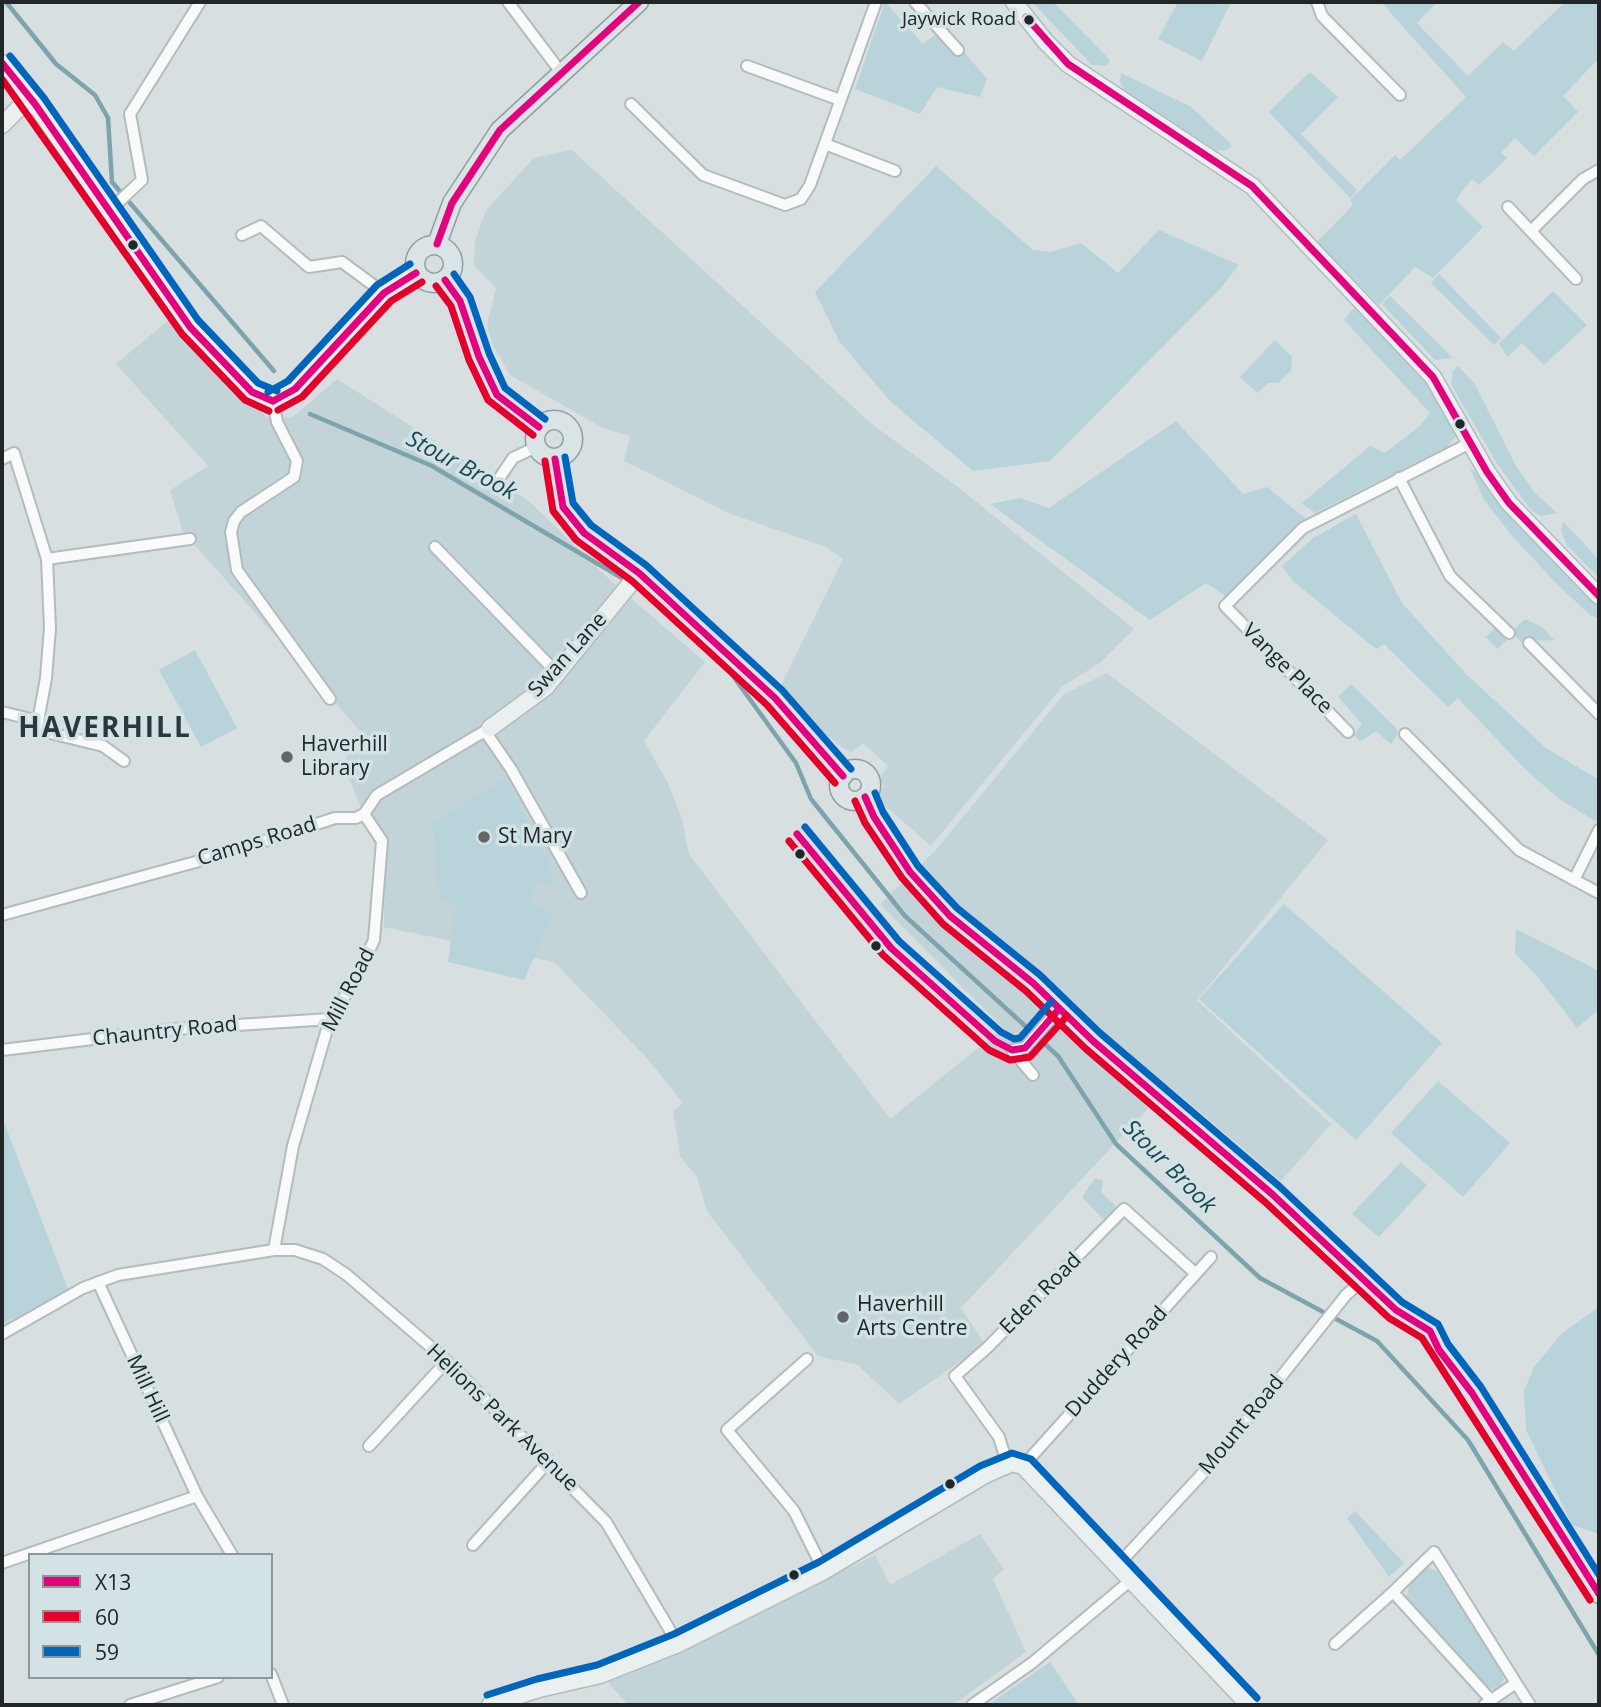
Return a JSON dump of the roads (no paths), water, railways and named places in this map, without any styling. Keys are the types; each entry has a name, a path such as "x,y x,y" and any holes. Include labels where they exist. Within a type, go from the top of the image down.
{"main road":[{"path":"437,244 450,252 453,267 445,280 429,283 416,273 415,257 419,251 437,244 452,203 500,130 560,71 639,2"},
{"path":"445,280 460,301 479,357 497,395 523,418 540,426"},
{"path":"555,420 570,428 573,441 564,456 555,459 544,456 536,447 535,436 540,426 555,420"},
{"path":"555,459 563,507 584,533 638,574 775,698 842,776 854,770 866,774 871,785 865,797 903,861 950,916 1033,982 1053,1016 1272,1194 1396,1310 1430,1331 1438,1350 1472,1393 1599,1594"}],"street":[{"path":"109,211 142,180 130,114 201,2"},
{"path":"508,2 560,71"},
{"path":"631,104 703,175 785,205 801,199 810,186 876,2"},
{"path":"915,2 958,50"},
{"path":"1014,2 1068,64 1252,186 1433,377 1470,443 1509,503 1599,596"},
{"path":"1317,2 1322,16 1400,95"},
{"path":"2,63 35,104 190,327 252,392 273,401"},
{"path":"747,66 839,100"},
{"path":"2,111 22,89"},
{"path":"2,125 19,109 35,104"},
{"path":"825,145 895,171"},
{"path":"1531,231 1583,179 1599,170"},
{"path":"1508,207 1576,279"},
{"path":"242,235 261,226 309,267 342,262 384,293"},
{"path":"273,401 295,388 384,293 416,273"},
{"path":"273,401 277,422 297,461 294,477 241,512 231,532 237,570 330,699"},
{"path":"1470,443 1399,478 1450,576 1508,633"},
{"path":"496,482 513,458 536,447"},
{"path":"2,459 14,453 47,559 50,628 46,678 38,721 42,732 103,746 124,761"},
{"name":"Vange Place","path":"1348,732 1225,606 1303,528 1399,478"},
{"path":"47,559 190,539"},
{"path":"435,547 557,673"},
{"name":"Swan Lane","path":"488,729 546,687 638,574"},
{"path":"1530,643 1599,714"},
{"path":"2,712 38,721"},
{"path":"364,814 377,795 488,729 580,893"},
{"path":"1405,734 1519,850 1599,893"},
{"name":"Camps Road","path":"2,915 221,855 335,818 364,814"},
{"name":"Mill Road","path":"274,1250 293,1146 330,1019 356,979 374,940 382,841 364,814"},
{"path":"1574,880 1599,830"},
{"path":"1033,1075 1012,1050 1025,1048 1053,1016"},
{"name":"Chauntry Road","path":"2,1050 174,1030 330,1019"},
{"name":"Eden Road","path":"1015,1465 999,1437 956,1376 1124,1209 1195,1273"},
{"name":"Helions Park Avenue","path":"2,1334 98,1282 118,1275 191,1261 274,1250 295,1250 323,1259 347,1275 447,1361 607,1522 678,1644"},
{"name":"Duddery Road","path":"1015,1465 1211,1257"},
{"name":"Mount Road","path":"1117,1566 1214,1461 1342,1300 1363,1280"},
{"name":"Mill Hill","path":"98,1282 197,1496 231,1553"},
{"path":"807,1359 727,1430 794,1511 824,1571"},
{"path":"369,1446 447,1361"},
{"path":"473,1545 549,1461"},
{"path":"490,1705 600,1675 678,1644 824,1571 1015,1465 1131,1580 1249,1705"},
{"path":"31,1553 197,1496"},
{"path":"1335,1644 1434,1552 1530,1705"},
{"path":"2,1563 28,1554"},
{"path":"971,1705 1032,1663 1131,1580"},
{"path":"1393,1592 1487,1702 1517,1683"},
{"path":"130,1705 212,1679"},
{"path":"273,1679 282,1705"}],"waterway":[{"name":"Stour Brook","path":"6,2 56,64 95,95 108,118 112,182 274,371"},
{"name":"Stour Brook","path":"310,414 432,466 627,581"},
{"name":"Stour Brook","path":"635,585 661,605"},
{"name":"Stour Brook","path":"720,658 796,763 811,799 905,916 1058,1056 1116,1144 1260,1278 1377,1341 1468,1440 1599,1655"}],"place":[{"name":"Jaywick Road","path":"1029,20"},
{"name":"Haverhill Library","path":"287,757"},
{"name":"St Mary","path":"484,837"},
{"name":"Haverhill Arts Centre","path":"843,1317"}],"district":[{"name":"HAVERHILL","path":"105,729"}]}
